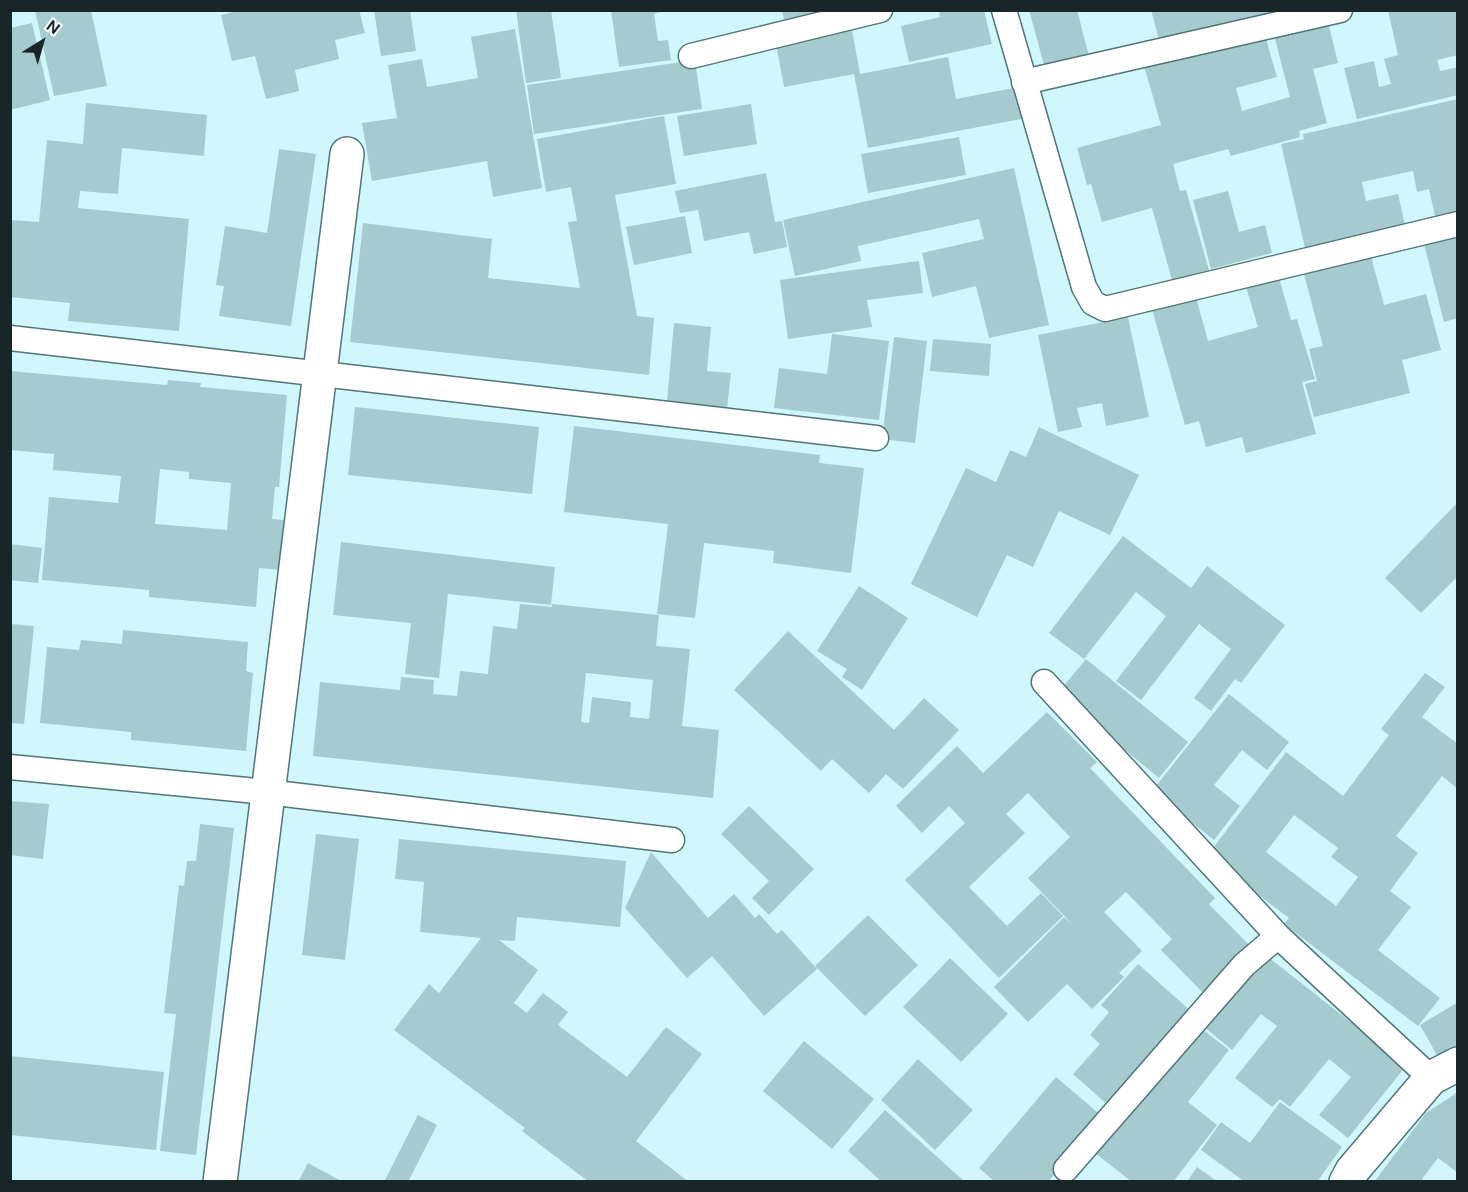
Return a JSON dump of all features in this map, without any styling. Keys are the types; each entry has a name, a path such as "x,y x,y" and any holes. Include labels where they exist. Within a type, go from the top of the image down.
{"street":[{"path":"220,1182 346,154"},
{"path":"1346,1182 1352,1171 1444,1071"}],"lane":[{"path":"691,56 880,10"},
{"path":"1004,10 1084,287 1093,303 1105,309 1458,224"},
{"path":"1024,82 1340,10"},
{"path":"10,338 876,438"},
{"path":"1044,682 1278,936 1444,1071"},
{"path":"10,767 267,792 672,840"},
{"path":"1066,1169 1244,965 1278,936"}],"building":[{"path":"35,10 91,10 107,86 54,96"},
{"path":"241,10 359,10 365,33 335,40 339,59 295,70 299,91 266,99 255,56 232,61 221,15"},
{"path":"374,10 410,10 416,51 381,56"},
{"path":"516,10 551,10 561,78 526,83"},
{"path":"611,10 668,10 654,14 658,41 668,40 671,60 619,67"},
{"path":"782,10 829,10 829,12 784,19"},
{"path":"939,10 984,10 992,44 909,62 901,26 940,17"},
{"path":"1029,10 1077,10 1090,60 1046,72"},
{"path":"1151,10 1276,10 1276,11 1160,43"},
{"path":"1388,10 1458,10 1458,55 1437,60 1440,71 1458,67 1458,95 1357,119 1344,68 1374,61 1379,87 1391,84 1384,59 1398,55"},
{"path":"1328,22 1338,63 1313,69 1327,123 1299,131 1300,137 1231,156 1228,149 1173,164 1180,191 1186,190 1209,270 1172,280 1152,208 1102,222 1091,184 1087,185 1077,148 1161,125 1144,66 1264,32 1277,77 1236,88 1242,111 1290,97 1274,35"},
{"path":"32,23 50,100 10,110 10,28"},
{"path":"851,24 860,74 948,57 956,99 1019,87 1026,118 868,148 854,74 784,87 775,38"},
{"path":"515,29 542,188 493,197 487,161 372,181 362,123 397,118 388,65 422,59 427,87 478,78 471,37"},
{"path":"695,60 702,109 534,134 527,85"},
{"path":"1458,99 1458,211 1435,216 1429,189 1417,192 1413,171 1362,182 1366,201 1398,194 1405,225 1305,248 1281,144 1304,139 1303,134"},
{"path":"86,103 207,115 204,156 122,148 118,194 80,191 78,208 189,219 179,331 68,321 70,303 10,297 10,220 39,222 47,140 83,144"},
{"path":"751,104 757,144 684,156 677,116"},
{"path":"664,116 676,184 615,195 637,316 654,318 649,375 350,342 363,223 492,239 488,278 580,288 568,222 577,221 571,187 546,192 537,139"},
{"path":"959,137 966,175 868,193 861,154"},
{"path":"279,149 316,154 291,326 219,316 224,286 216,285 225,226 267,233"},
{"path":"1014,168 1049,325 989,338 976,286 932,297 922,253 984,239 979,219 858,246 861,261 795,276 783,220"},
{"path":"766,173 775,222 782,221 787,247 754,254 749,232 704,241 698,210 680,213 675,191"},
{"path":"1228,191 1239,232 1265,225 1272,253 1211,269 1193,200"},
{"path":"685,216 692,253 634,265 626,227"},
{"path":"1458,235 1458,318 1444,322 1424,244"},
{"path":"1371,256 1384,305 1426,294 1441,350 1402,360 1410,393 1314,417 1305,384 1317,381 1309,349 1323,346 1304,274"},
{"path":"919,261 923,293 867,300 872,327 788,339 780,280"},
{"path":"1278,274 1291,320 1297,319 1315,379 1302,382 1316,434 1246,453 1242,437 1206,447 1199,421 1185,425 1151,306 1195,294 1208,341 1258,327 1245,284"},
{"path":"1128,317 1149,417 1106,426 1102,403 1077,408 1082,427 1058,432 1038,335"},
{"path":"674,323 711,327 707,371 731,373 727,408 667,401"},
{"path":"832,334 889,341 879,420 774,408 779,368 827,374"},
{"path":"894,337 927,341 915,443 882,439"},
{"path":"933,339 991,344 989,376 930,371"},
{"path":"10,371 167,385 168,380 201,383 200,387 287,395 279,487 275,487 272,519 285,520 281,570 259,568 256,607 149,597 149,590 42,580 49,497 118,503 121,476 53,470 54,454 10,450","holes":["160,469 189,472 189,479 231,483 227,530 155,524"]},
{"path":"355,407 539,427 532,494 348,475"},
{"path":"574,426 820,455 819,463 864,468 851,573 773,563 774,551 704,543 695,618 657,614 668,524 564,512"},
{"path":"1039,427 1139,475 1110,535 1059,511 1033,567 1007,555 977,617 911,584 966,468 996,482 1010,450 1026,457"},
{"path":"1458,502 1458,576 1421,613 1385,578"},
{"path":"1123,536 1191,588 1207,566 1285,625 1241,683 1235,679 1211,711 1194,698 1231,649 1199,624 1141,700 1116,681 1166,616 1136,592 1084,659 1049,633"},
{"path":"341,542 555,567 551,605 448,594 439,678 405,674 411,623 333,615"},
{"path":"10,544 42,548 38,583 10,580"},
{"path":"859,586 908,618 862,690 842,677 847,669 817,651"},
{"path":"520,604 552,607 552,604 659,615 656,646 690,649 682,726 719,730 713,798 313,756 320,682 400,690 401,677 434,680 433,694 457,696 460,671 488,674 493,626 517,629","holes":["586,673 653,680 649,719 630,717 631,702 592,697 589,723 581,722"]},
{"path":"10,624 34,626 24,724 10,723"},
{"path":"123,630 248,642 246,671 253,673 246,751 131,740 131,732 40,723 47,647 79,650 81,640 122,644"},
{"path":"788,631 894,730 924,698 959,730 903,789 886,774 869,793 832,759 821,771 734,690"},
{"path":"1086,659 1188,742 1159,778 1057,694"},
{"path":"1425,673 1445,687 1422,717 1458,744 1458,789 1442,776 1396,836 1418,853 1390,891 1411,907 1378,950 1440,998 1418,1026 1284,924 1289,918 1207,856 1286,752 1343,796 1389,735 1381,729","holes":["1294,815 1338,848 1331,857 1358,877 1336,906 1266,852"]},
{"path":"1229,694 1289,742 1267,770 1242,750 1214,785 1240,806 1214,840 1152,791"},
{"path":"1047,712 1097,762 1090,768 1215,898 1209,904 1256,952 1208,998 1161,950 1172,939 1126,892 1104,912 1142,951 1119,973 1124,977 1092,1009 1067,984 1028,1022 994,987 1064,917 1073,925 1028,878 1070,837 1028,793 1006,814 1025,833 969,887 1007,926 1041,893 1063,916 999,978 905,880 965,823 949,806 922,833 896,806 957,746 983,773"},
{"path":"10,801 49,804 43,859 10,855"},
{"path":"749,806 814,869 769,915 752,898 769,881 721,834"},
{"path":"200,824 234,828 196,1155 160,1151 176,1014 164,1013 179,885 184,886 187,861 196,861"},
{"path":"316,834 359,839 345,960 302,955"},
{"path":"399,839 626,861 620,927 517,917 515,941 499,940 538,970 514,1003 527,1013 543,993 568,1012 558,1025 627,1077 666,1027 702,1054 636,1141 689,1182 589,1182 522,1131 525,1128 394,1030 429,984 439,993 481,938 420,932 424,882 395,879"},
{"path":"651,852 708,918 734,894 755,918 759,914 777,934 782,930 817,969 764,1016 712,956 687,978 625,908"},
{"path":"868,915 918,965 865,1016 815,966"},
{"path":"1262,952 1406,1066 1348,1138 1319,1115 1351,1077 1329,1059 1290,1107 1280,1099 1272,1107 1235,1078 1277,1026 1261,1014 1232,1050 1203,1026"},
{"path":"950,958 1008,1014 961,1062 903,1007"},
{"path":"1138,964 1193,1013 1110,1107 1073,1074 1100,1044 1090,1035 1109,1012 1101,1005"},
{"path":"1458,1002 1458,1045 1438,1057 1420,1025"},
{"path":"1197,1025 1229,1050 1188,1102 1217,1125 1173,1182 1132,1182 1095,1153"},
{"path":"804,1041 874,1099 832,1149 763,1091"},
{"path":"10,1056 164,1072 156,1150 10,1135"},
{"path":"918,1059 973,1110 935,1150 881,1100"},
{"path":"1056,1077 1103,1117 1048,1182 995,1182 979,1168"},
{"path":"1458,1092 1458,1173 1438,1158 1422,1179 1425,1182 1374,1182 1426,1113"},
{"path":"1280,1102 1342,1147 1317,1182 1245,1182 1201,1150 1221,1122 1250,1143"},
{"path":"885,1110 965,1182 882,1182 848,1151"},
{"path":"418,1115 437,1125 408,1182 384,1182"},
{"path":"308,1163 343,1182 298,1182"},
{"path":"1197,1167 1218,1182 1187,1182"}]}
